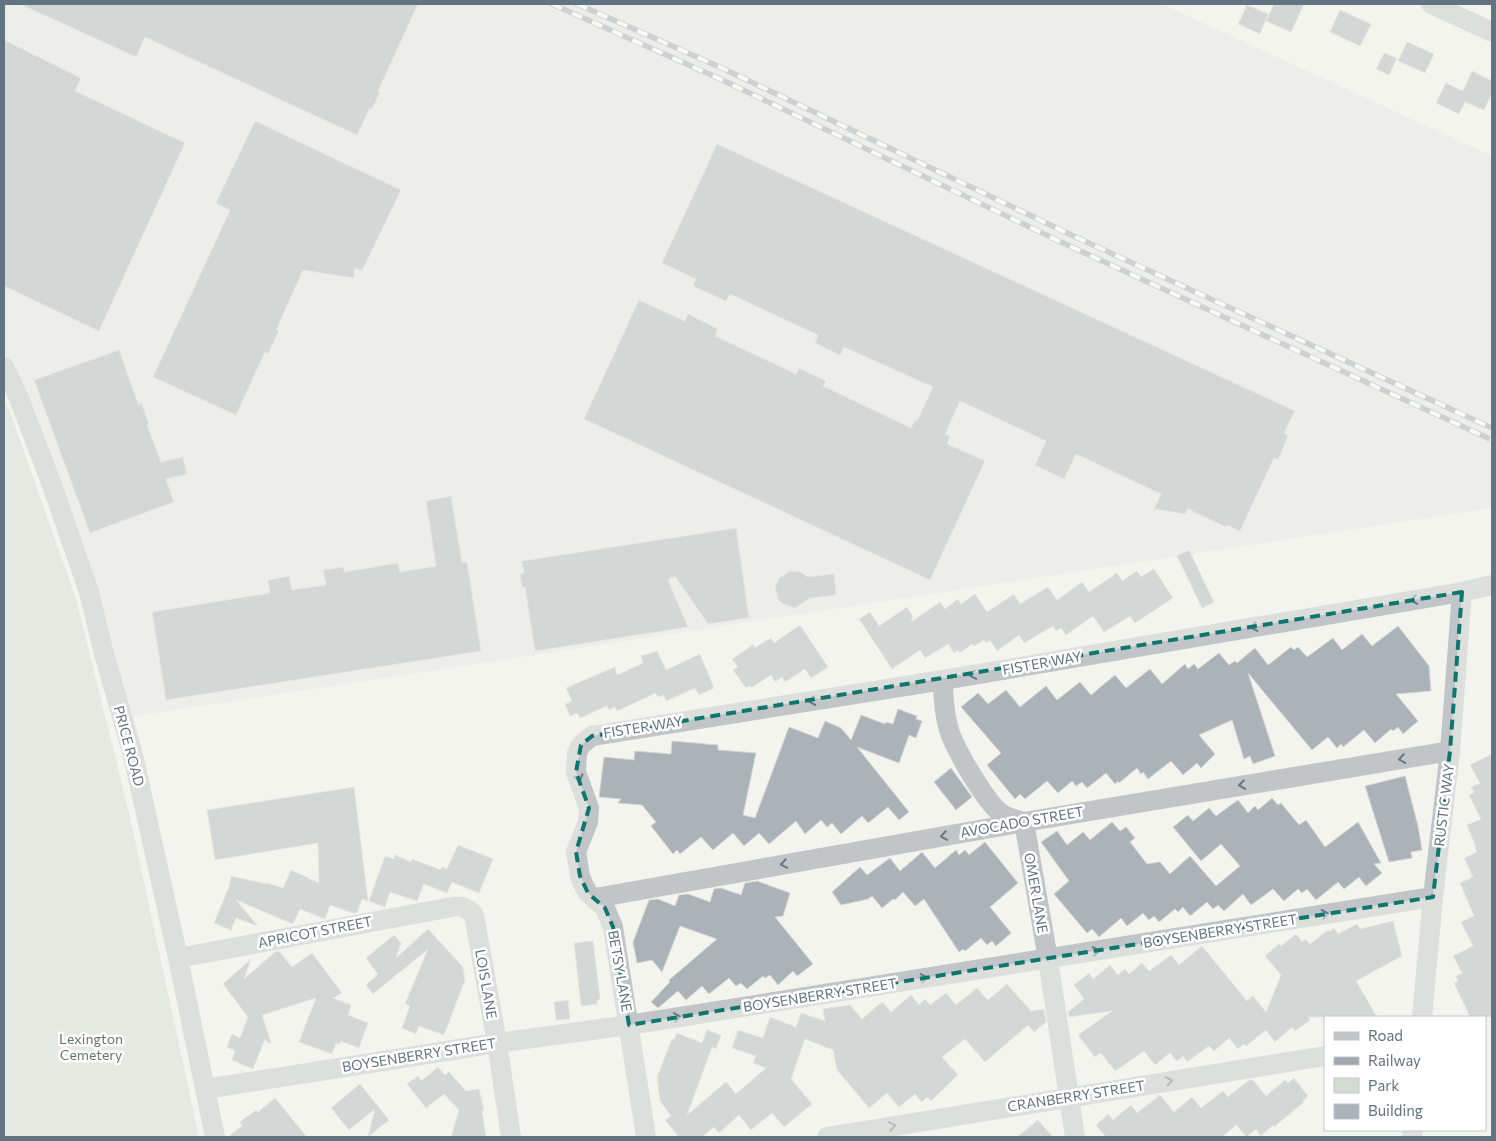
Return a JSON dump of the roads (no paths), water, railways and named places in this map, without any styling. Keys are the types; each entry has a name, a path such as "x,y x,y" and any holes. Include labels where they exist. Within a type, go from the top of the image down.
{"street":[{"path":"1431,4 1492,32"},
{"name":"PRICE ROAD","path":"4,367 18,396 53,488 89,592 103,650 133,756 215,1137"},
{"name":"FISTER WAY","path":"592,736 942,680 1462,592 1492,585"},
{"name":"RUSTIC WAY","path":"1422,1016 1433,897 1450,751 1462,592"},
{"path":"942,680 943,706 949,730 958,752 995,808 1002,814 1024,822"},
{"name":"BETSY LANE","path":"592,736 581,745 577,753 576,772 589,808 588,822 576,852 580,876 588,893 605,908 613,927 646,1137"},
{"name":"AVOCADO STREET","path":"595,898 1024,822 1450,751"},
{"name":"OMER LANE","path":"1024,822 1048,959 1075,1137"},
{"name":"BOYSENBERRY STREET","path":"205,1089 1048,959 1433,897"},
{"name":"APRICOT STREET","path":"178,958 452,907"},
{"name":"LOIS LANE","path":"452,907 467,908 474,915 497,1043 510,1137"},
{"name":"CRANBERRY STREET","path":"827,1137 1324,1056"}],"railway":[{"path":"552,4 718,78 1063,243 1492,440"},
{"path":"577,4 722,68 1067,233 1492,428"}],"park label":[{"name":"Lexington Cemetery","path":"91,1048"}]}
